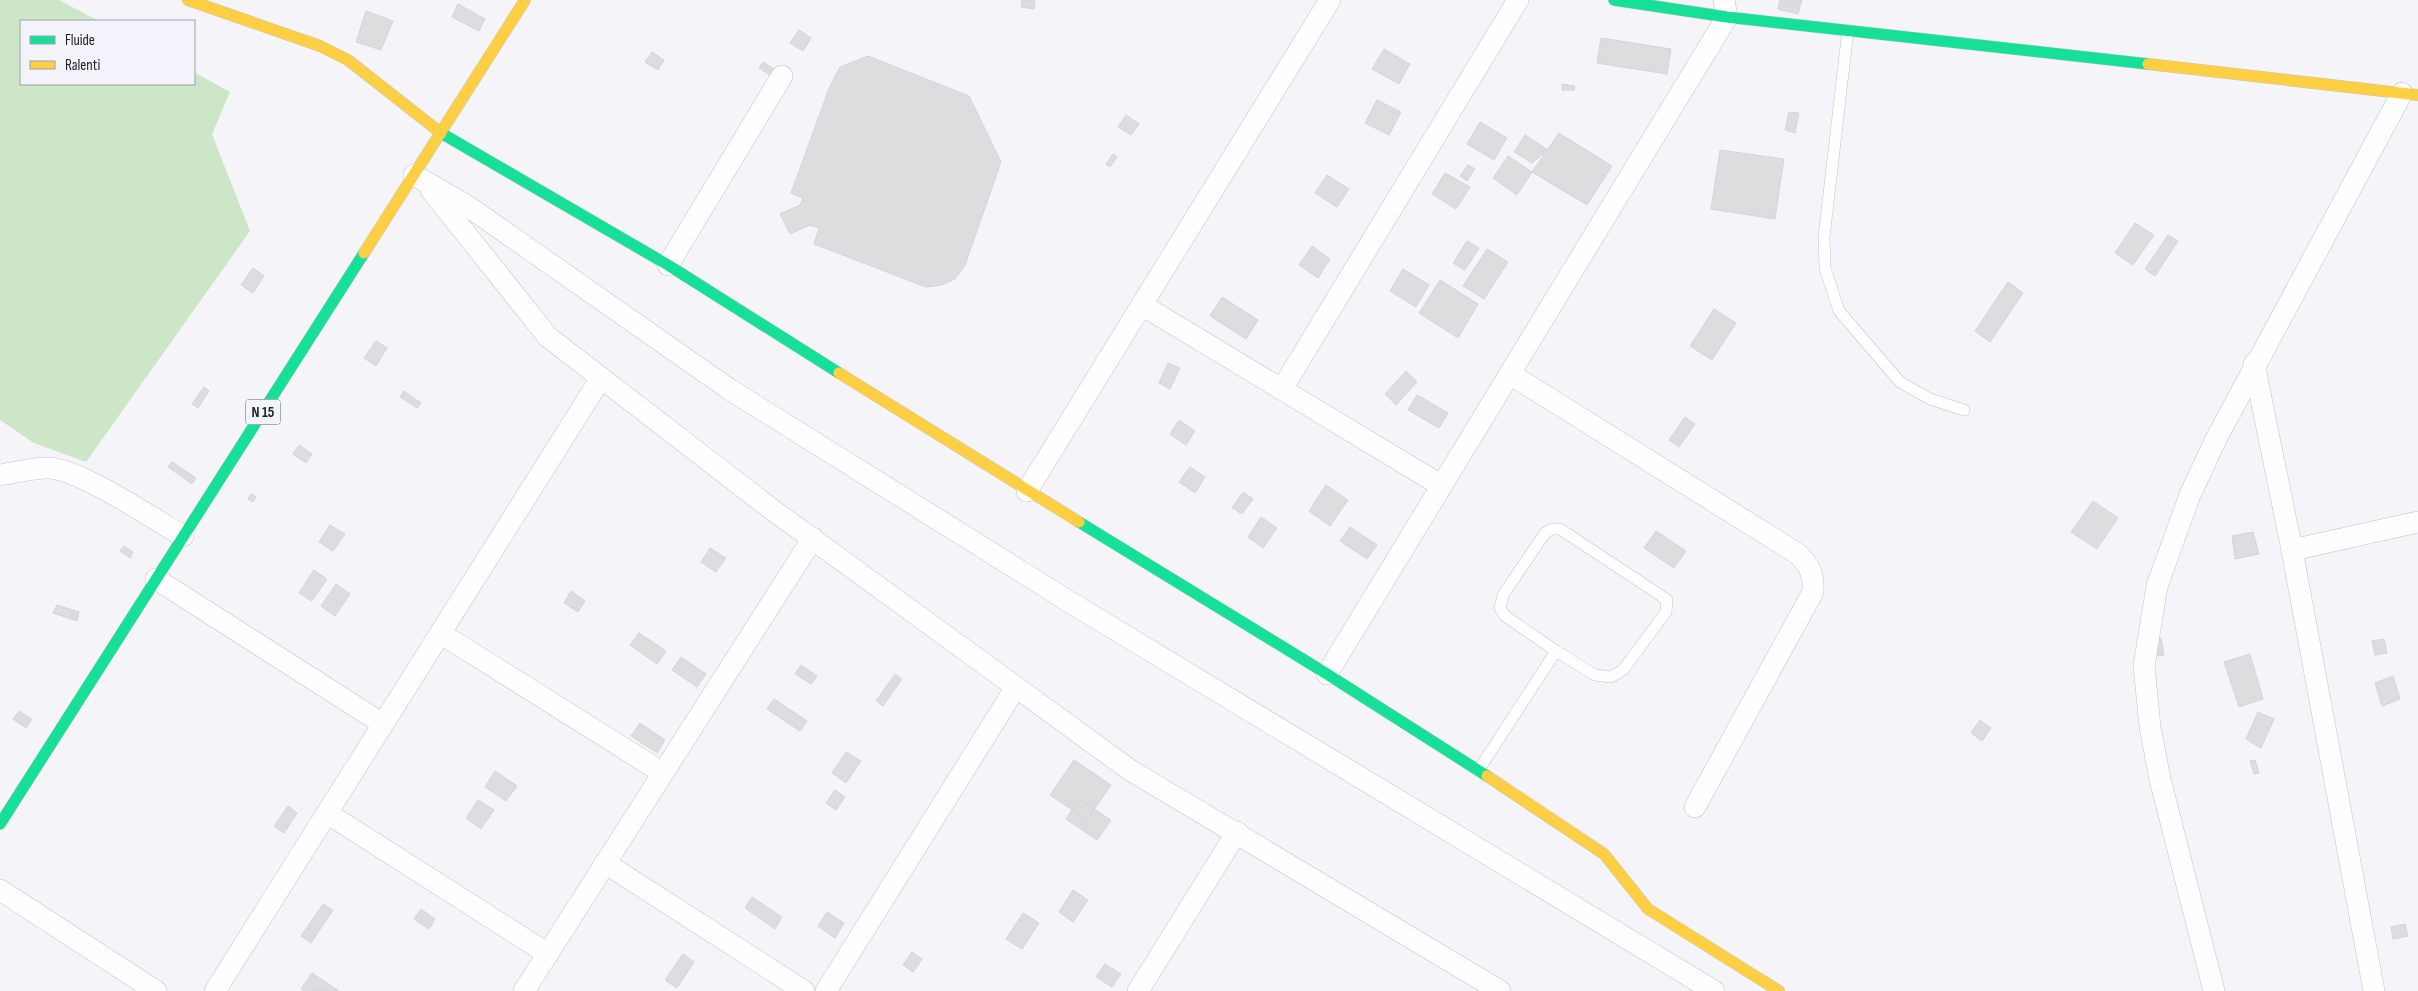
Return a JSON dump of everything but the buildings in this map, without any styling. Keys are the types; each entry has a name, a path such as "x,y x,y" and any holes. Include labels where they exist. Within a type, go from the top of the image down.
{"street":[{"path":"188,0 335,52 363,71 441,133 668,265 1027,491 1327,674 1583,838 1604,854 1633,893 1648,909 1779,991"},
{"name":"N 15","path":"0,824 183,536 418,177 441,133 525,0"},
{"path":"1027,491 1330,0"},
{"path":"1282,389 1518,0"},
{"path":"1614,0 1726,9 1848,30 2410,94 2254,364 2190,495 2157,586 2144,666 2150,727 2160,779 2214,991"},
{"path":"1327,674 1510,374 1726,9"},
{"path":"668,265 782,76"},
{"path":"418,177 548,337 770,508 1130,770 1237,832 1500,991"},
{"path":"418,177 466,205 729,389 1073,604 1714,991"},
{"path":"1142,305 1442,486"},
{"path":"2254,364 2292,550 2374,991"},
{"path":"1510,374 1798,554 1809,565 1814,578 1813,592 1695,807"},
{"path":"214,991 601,378"},
{"path":"0,475 49,468 68,473 94,485 183,536"},
{"path":"2292,550 2418,522"},
{"path":"524,991 813,538"},
{"path":"156,579 383,724"},
{"path":"440,633 663,773"},
{"path":"826,991 1016,687"},
{"path":"327,813 548,954"},
{"path":"1138,991 1237,832"},
{"path":"605,863 804,991"},
{"path":"0,890 156,991"}],"lane":[{"path":"1848,30 1824,236 1825,268 1839,311 1900,382 1930,399 1964,410"},
{"path":"1560,528 1660,595 1666,600 1667,606 1666,612 1624,670 1611,677 1595,675 1556,651 1504,616 1500,608 1503,595 1545,534 1552,529 1560,528"},
{"path":"1478,771 1556,651"}],"green space":[{"path":"0,0 59,0 97,20 20,20 20,85 195,85 195,73 230,92 212,134 250,231 86,462 34,443 0,420"}],"traffic: fast":[{"path":"1614,0 1727,17 2148,64"},
{"path":"441,133 668,265 839,373"},
{"path":"0,824 364,253"},
{"path":"1079,522 1327,674 1487,776"}],"traffic: slow":[{"path":"188,0 320,46 348,60 441,133"},
{"path":"364,253 525,0"},
{"path":"2148,64 2418,95"},
{"path":"839,373 1079,522"},
{"path":"1487,776 1604,854 1648,909 1779,991"}]}
